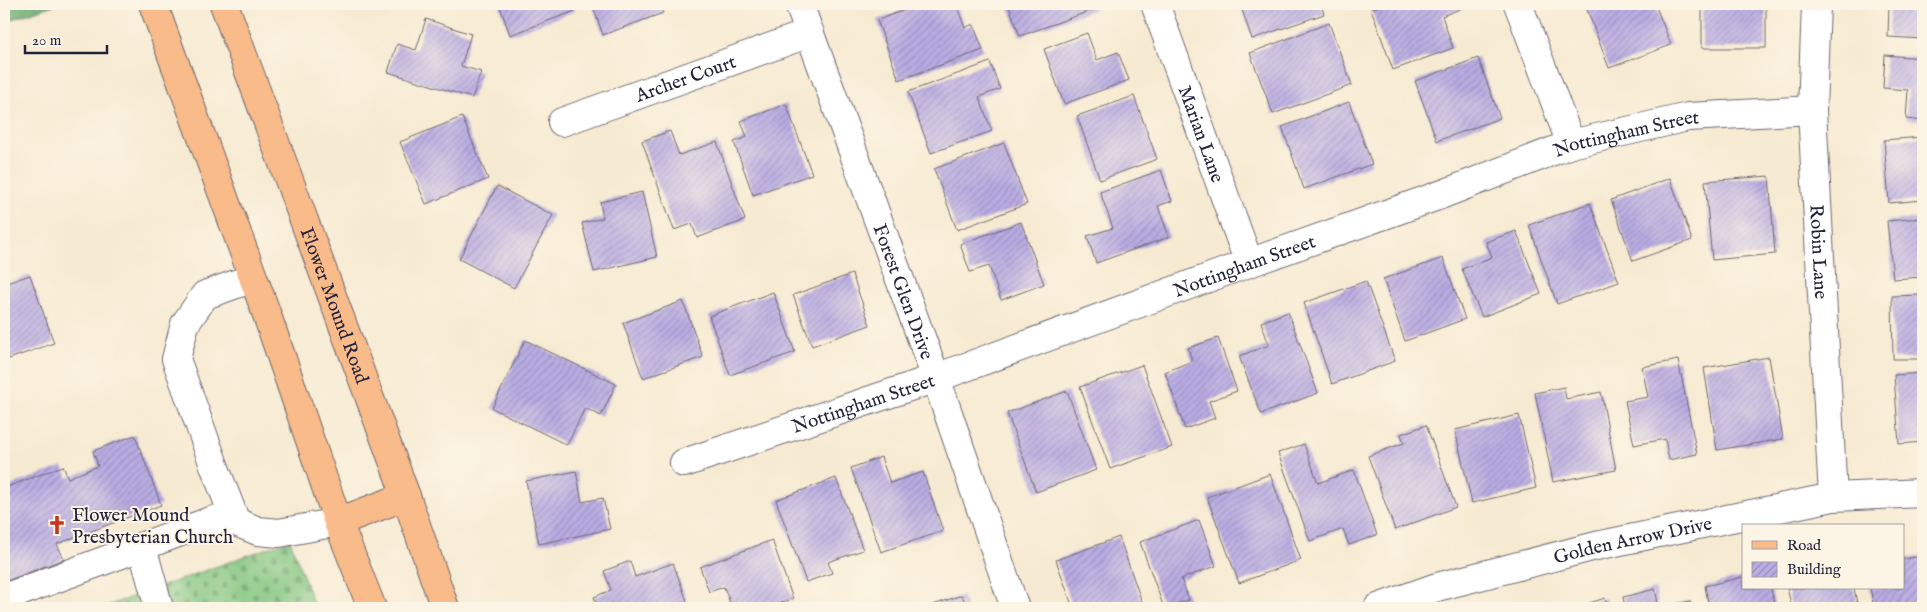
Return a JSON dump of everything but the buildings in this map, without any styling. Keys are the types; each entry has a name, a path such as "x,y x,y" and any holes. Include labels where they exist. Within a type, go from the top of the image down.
{"main road":[{"path":"153,4 253,278 338,522 372,608"},
{"name":"Flower Mound Road","path":"224,4 406,496 445,608"},
{"path":"338,522 406,496"}],"street":[{"name":"Forest Glen Drive","path":"799,4 936,378 1015,608"},
{"name":"Marian Lane","path":"1155,4 1249,263"},
{"path":"1518,4 1571,144"},
{"name":"Robin Lane","path":"1816,4 1812,110 1833,498"},
{"name":"Archer Court","path":"562,122 810,33"},
{"name":"Nottingham Street","path":"684,463 936,378 1442,194 1571,144 1688,117 1812,110"},
{"path":"236,522 176,358 186,324 205,295 253,278"},
{"name":"Golden Arrow Drive","path":"1378,608 1438,587 1596,546 1833,498 1923,494"},
{"path":"4,598 210,521 223,518 258,531 279,533 338,522"},
{"path":"142,547 159,608"}],"green space":[{"path":"4,4 57,4 4,22"},
{"path":"290,540 315,608 101,608"}],"place":[{"name":"Flower Mound Presbyterian Church","path":"57,525"}]}
